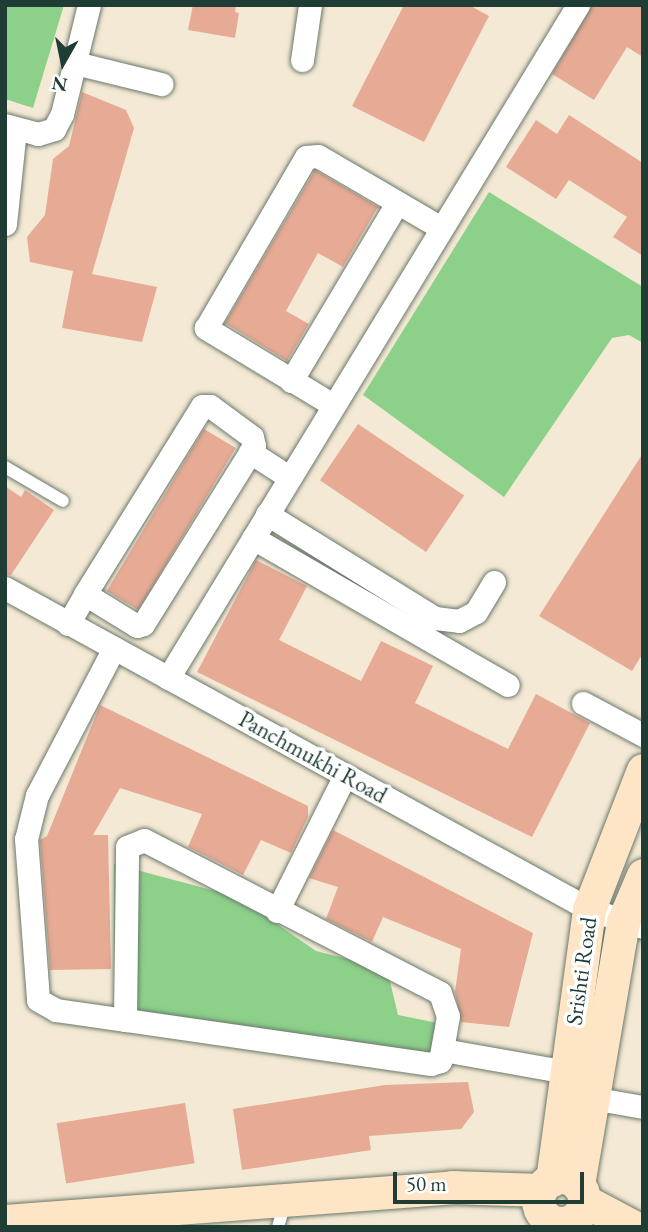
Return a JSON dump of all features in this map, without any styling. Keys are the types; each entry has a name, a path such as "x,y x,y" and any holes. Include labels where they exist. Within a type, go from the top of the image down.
{"main road":[{"name":"Srishti Road","path":"560,1206 574,1088 589,908 643,770"},
{"name":"Srishti Road","path":"574,1088 633,924 643,876"},
{"path":"5,1221 282,1213 452,1187 560,1206 634,1227"}],"street":[{"path":"5,224 10,127 38,134 54,129 62,114 89,5"},
{"path":"302,60 310,5"},
{"path":"168,678 578,5"},
{"path":"75,63 161,84"},
{"path":"333,405 206,328 310,153 441,228"},
{"path":"291,381 397,203"},
{"path":"68,624 85,594 202,407 210,406 252,437 255,441 250,452 143,624 137,626 85,594"},
{"path":"250,452 289,477"},
{"path":"267,514 435,618 459,621 477,611 494,582"},
{"path":"253,538 508,685"},
{"name":"Panchmukhi Road","path":"5,588 589,908 633,924"},
{"path":"114,648 37,795 26,839 38,1000 56,1010 125,1020 431,1064 440,1061 447,1016 440,993 144,840 133,841 127,847 125,1020"},
{"path":"583,703 643,735"},
{"path":"277,911 345,775"},
{"path":"443,1050 643,1107"}],"lane":[{"path":"5,467 63,501"}],"green space":[{"path":"5,5 64,5 33,108 5,99"},
{"path":"489,192 643,287 643,343 629,335 612,338 504,497 363,395"},
{"path":"114,864 238,897 316,951 387,969 398,1015 443,1024 436,1055 115,1030"}],"building":[{"path":"193,5 236,5 235,12 239,13 235,38 188,30"},
{"path":"404,5 469,5 489,16 424,142 352,106"},
{"path":"592,5 643,5 643,57 627,47 594,100 552,74"},
{"path":"82,92 126,110 134,128 92,274 157,287 142,342 62,328 73,271 30,262 27,237 45,215 53,159 69,146"},
{"path":"569,115 643,163 643,256 613,237 627,217 569,180 556,199 506,167 536,120 557,134"},
{"path":"315,170 378,207 343,267 318,253 286,311 309,324 287,361 225,323"},
{"path":"358,424 464,496 426,552 320,480"},
{"path":"204,429 236,448 138,610 107,591"},
{"path":"643,453 643,653 632,671 539,616"},
{"path":"5,486 21,497 25,490 54,510 11,575 5,574"},
{"path":"256,560 307,586 279,640 361,681 381,641 433,666 415,703 508,749 536,694 590,723 532,837 197,672"},
{"path":"100,705 308,806 308,817 291,853 261,840 243,875 188,847 202,814 120,788 93,835 108,835 111,969 50,970 40,840 47,836"},
{"path":"333,830 533,933 509,1027 461,1022 455,992 461,949 383,917 372,942 326,919 338,887 309,878"},
{"path":"468,1082 474,1112 461,1129 369,1136 371,1150 242,1170 233,1109 385,1085"},
{"path":"185,1103 195,1163 66,1184 57,1123"}]}
